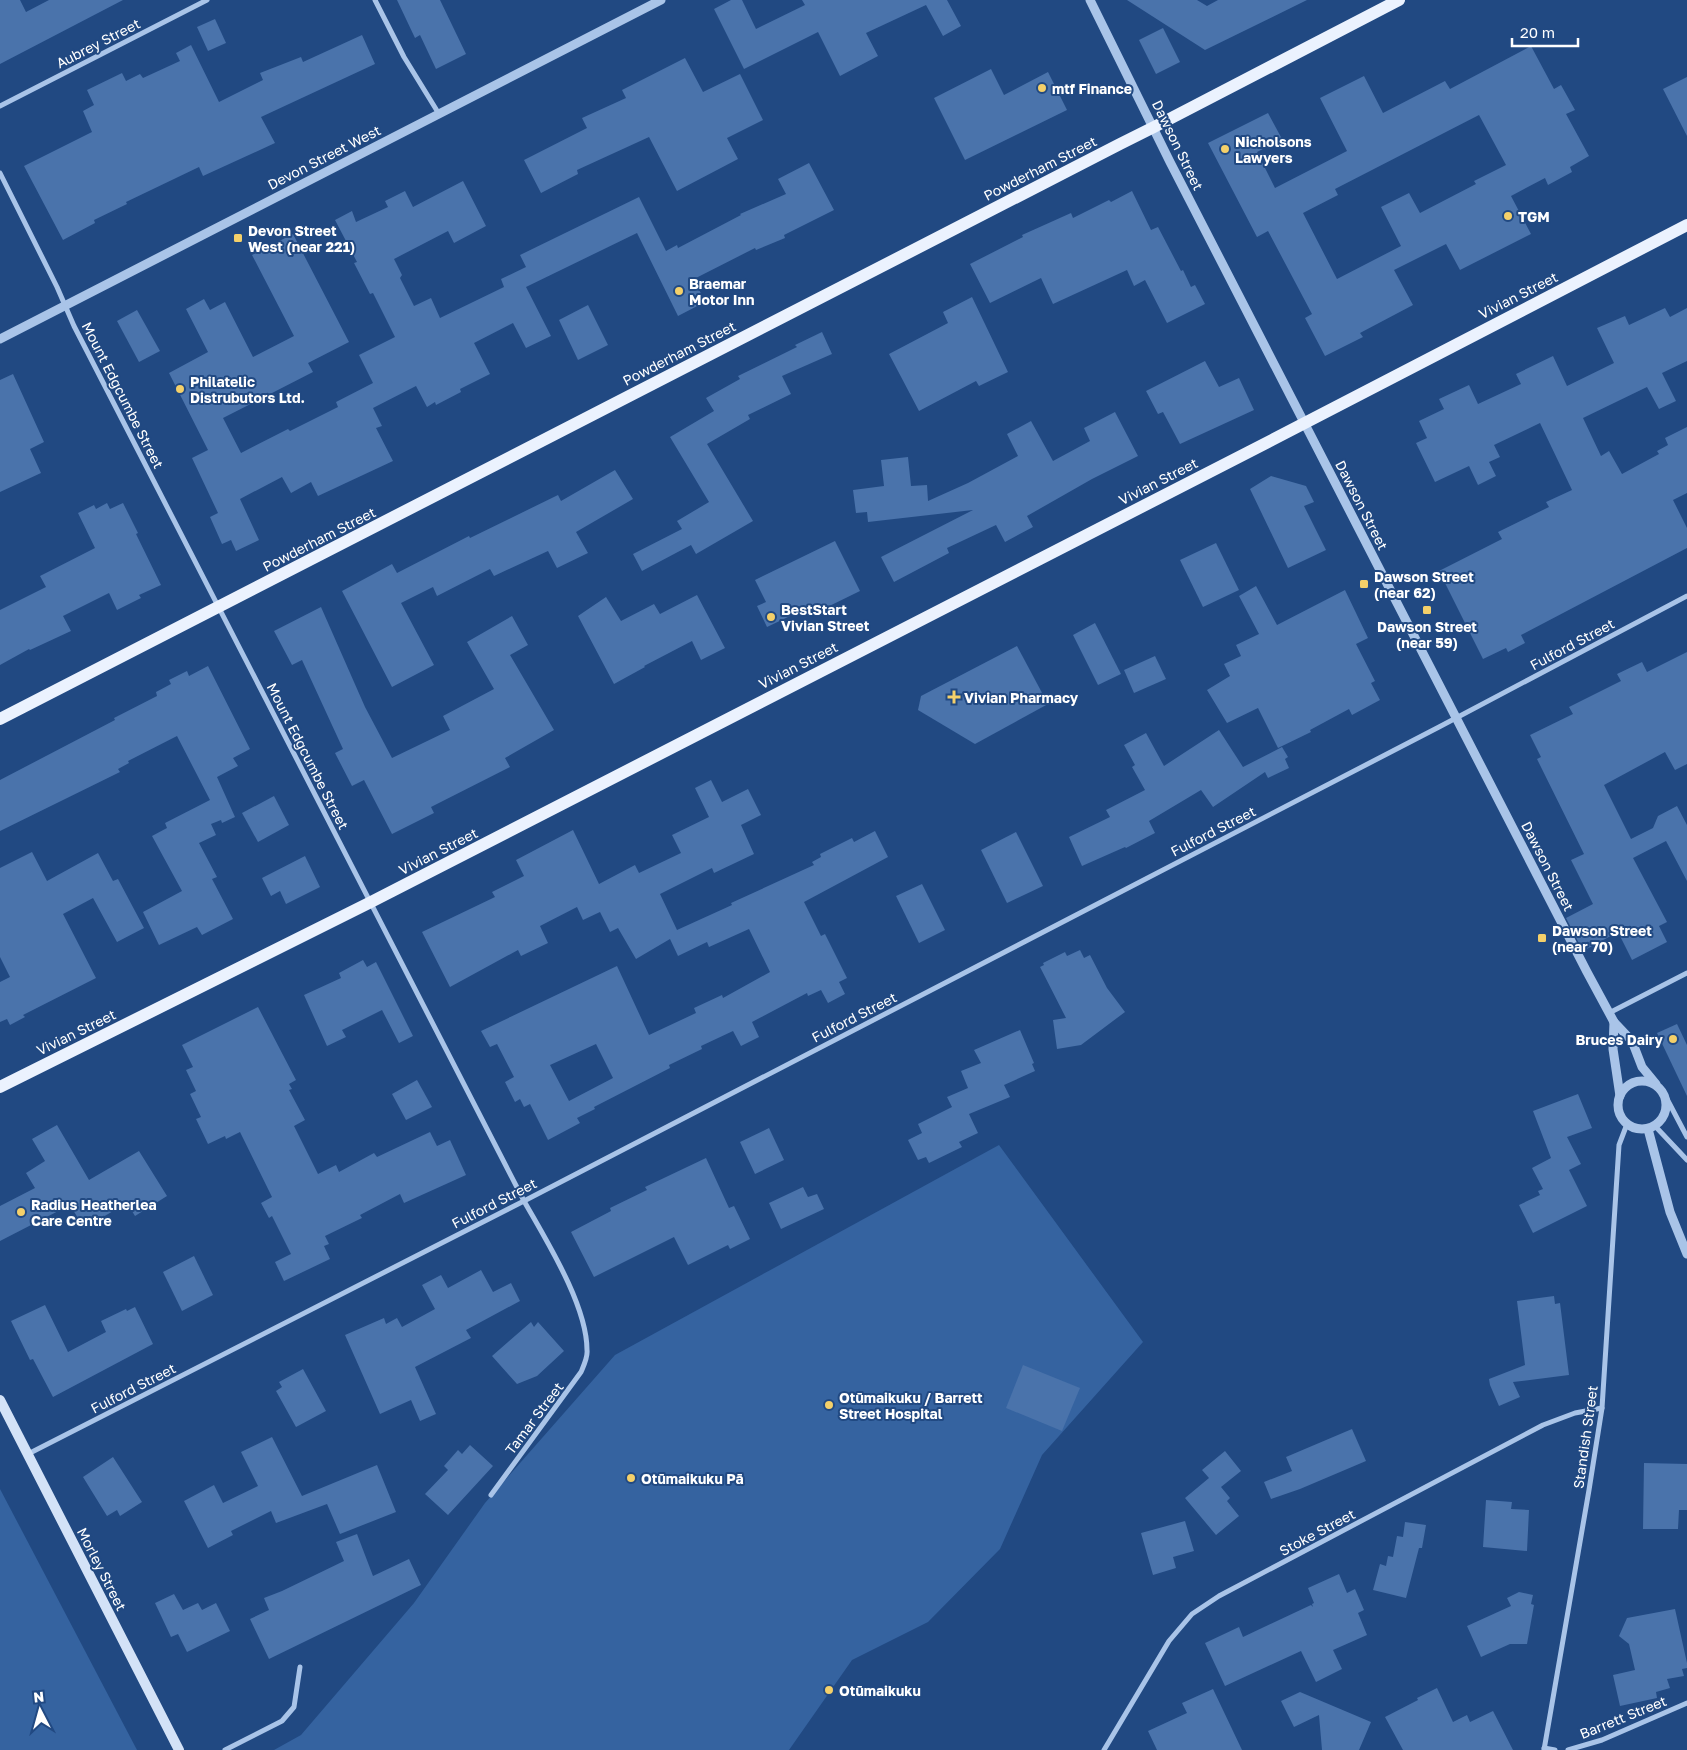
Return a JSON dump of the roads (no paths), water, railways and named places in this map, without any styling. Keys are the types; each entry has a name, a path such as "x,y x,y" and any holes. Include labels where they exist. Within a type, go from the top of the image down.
{"main road":[{"name":"Powderham Street","path":"0,719 1154,128 1399,0"},
{"name":"Vivian Street","path":"0,1087 371,902 1687,225"},
{"name":"Morley Street","path":"0,1400 179,1750"}],"street":[{"name":"Aubrey Street","path":"0,106 207,0"},
{"path":"376,0 404,57 440,114"},
{"name":"Devon Street West","path":"0,339 661,0"},
{"name":"Dawson Street","path":"1090,0 1170,162 1609,1013 1614,1022 1632,1041 1642,1067 1656,1084"},
{"name":"Mount Edgcumbe Street","path":"0,173 66,306 74,326 524,1201 550,1247 580,1312 588,1351"},
{"name":"Fulford Street","path":"28,1454 524,1201 1456,718 1687,596"},
{"path":"1609,1013 1687,972"},
{"name":"Dawson Street","path":"1614,1022 1614,1049 1620,1096"},
{"path":"1666,1097 1666,1114 1662,1121 1652,1128 1637,1129 1627,1124 1619,1111 1618,1104 1623,1090 1635,1082 1649,1081 1656,1084 1662,1090 1666,1097 1687,1137"},
{"name":"Standish Street","path":"1544,1749 1602,1408 1619,1145 1627,1124"},
{"path":"1652,1128 1687,1160"},
{"path":"1652,1128 1670,1212 1687,1254"},
{"name":"Tamar Street","path":"491,1494 577,1378 586,1362 588,1351"},
{"name":"Stoke Street","path":"1104,1750 1169,1641 1192,1614 1219,1596 1544,1425 1575,1413 1602,1408"},
{"path":"226,1750 282,1721 294,1707 300,1667"},
{"name":"Barrett Street","path":"1568,1750 1602,1740 1687,1703"},
{"path":"1544,1749 1555,1750"}],"place":[{"name":"mtf Finance","path":"1042,88"},
{"name":"Nicholsons Lawyers","path":"1225,149"},
{"name":"TGM","path":"1508,216"},
{"name":"Devon Street West (near 221)","path":"238,238"},
{"name":"Braemar Motor Inn","path":"679,291"},
{"name":"Philatelic Distrubutors Ltd.","path":"180,389"},
{"name":"Dawson Street (near 62)","path":"1364,584"},
{"name":"Dawson Street (near 59)","path":"1427,610"},
{"name":"BestStart Vivian Street","path":"771,617"},
{"name":"Vivian Pharmacy","path":"954,697"},
{"name":"Dawson Street (near 70)","path":"1542,938"},
{"name":"Bruces Dairy","path":"1673,1039"},
{"name":"Radius Heatherlea Care Centre","path":"21,1212"},
{"name":"Otūmaikuku / Barrett Street Hospital","path":"829,1405"},
{"name":"Otūmaikuku Pā","path":"631,1478"},
{"name":"Otūmaikuku","path":"829,1690"}]}
